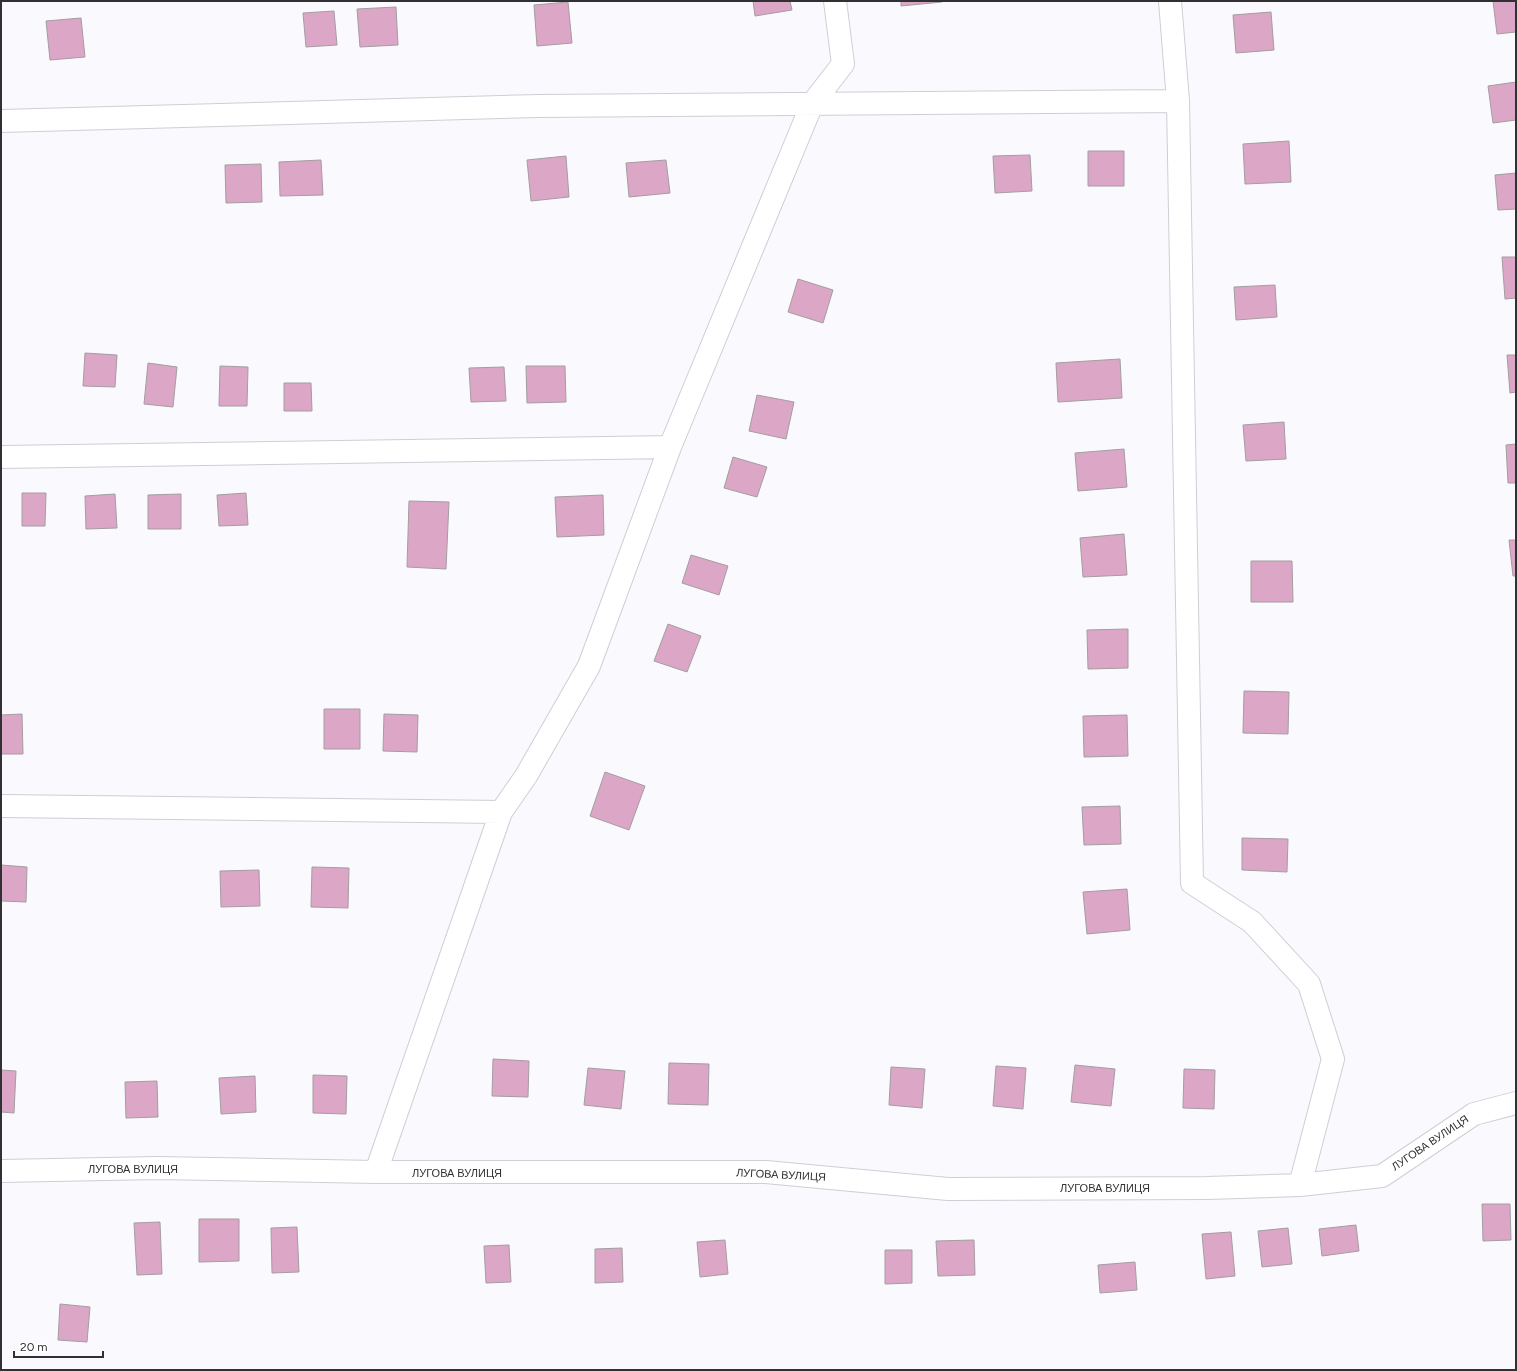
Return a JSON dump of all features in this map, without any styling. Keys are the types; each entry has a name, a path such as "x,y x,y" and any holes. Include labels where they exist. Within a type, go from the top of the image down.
{"street":[{"path":"376,1172 501,812 526,776 589,666 670,447 812,104 843,64 835,1"},
{"path":"1170,1 1178,101 1192,883 1252,922 1309,984 1333,1059 1300,1185"},
{"path":"1,121 539,106 1178,101"},
{"path":"1,457 670,447"},
{"path":"1,806 501,812"},
{"name":"ЛУГОВА ВУЛИЦЯ","path":"1,1171 158,1168 376,1172 766,1172 948,1189 1207,1188 1300,1185 1382,1176 1474,1114 1516,1103"}],"building":[{"path":"753,1 790,1 792,10 755,16"},
{"path":"901,1 942,1 942,2 901,6"},
{"path":"1493,1 1516,1 1516,32 1497,34"},
{"path":"568,2 572,43 537,46 534,5"},
{"path":"396,7 398,45 360,47 357,9"},
{"path":"334,11 337,45 306,47 303,13"},
{"path":"1271,12 1274,50 1236,53 1233,15"},
{"path":"81,18 85,57 50,60 46,21"},
{"path":"1516,82 1516,120 1493,123 1488,86"},
{"path":"1289,141 1291,182 1245,184 1243,144"},
{"path":"1088,151 1124,151 1124,186 1088,186"},
{"path":"1030,155 1032,191 995,193 993,156"},
{"path":"566,156 569,197 531,201 527,160"},
{"path":"321,160 323,195 280,196 279,162"},
{"path":"666,160 670,193 629,197 626,163"},
{"path":"261,164 262,202 226,203 225,165"},
{"path":"1516,173 1516,209 1498,210 1495,175"},
{"path":"1502,257 1516,257 1516,298 1505,299"},
{"path":"798,279 833,290 823,323 788,312"},
{"path":"1275,285 1277,317 1236,320 1234,287"},
{"path":"85,353 117,355 115,387 83,386"},
{"path":"1507,355 1516,355 1516,392 1510,393"},
{"path":"1120,359 1122,398 1058,402 1056,363"},
{"path":"148,363 177,367 173,407 144,404"},
{"path":"220,366 248,367 247,406 219,406"},
{"path":"526,366 565,366 566,402 527,403"},
{"path":"504,367 506,401 471,402 469,368"},
{"path":"284,383 311,383 312,411 284,411"},
{"path":"757,395 794,402 786,439 749,431"},
{"path":"1284,422 1286,459 1246,461 1243,425"},
{"path":"1516,444 1516,483 1508,483 1506,445"},
{"path":"1124,449 1127,487 1078,491 1075,453"},
{"path":"733,457 767,467 757,497 724,488"},
{"path":"22,493 46,493 45,526 22,526"},
{"path":"246,493 248,525 219,526 217,495"},
{"path":"115,494 117,528 86,529 85,496"},
{"path":"181,494 181,529 148,529 148,495"},
{"path":"603,495 604,535 557,537 555,497"},
{"path":"409,501 449,502 446,569 407,567"},
{"path":"1124,534 1127,575 1083,577 1080,538"},
{"path":"1509,540 1516,540 1516,576 1513,576"},
{"path":"691,555 728,566 719,595 682,583"},
{"path":"1251,561 1292,561 1293,602 1251,602"},
{"path":"668,624 701,636 687,672 654,661"},
{"path":"1128,629 1128,668 1088,669 1087,630"},
{"path":"1244,691 1289,692 1288,734 1243,733"},
{"path":"324,709 360,709 360,749 324,749"},
{"path":"22,714 23,754 1,754 1,715"},
{"path":"384,714 418,715 417,752 383,751"},
{"path":"1127,715 1128,756 1084,757 1083,716"},
{"path":"605,772 645,786 629,830 590,816"},
{"path":"1120,806 1121,844 1084,845 1082,807"},
{"path":"1242,838 1288,839 1287,872 1242,870"},
{"path":"1,865 27,867 26,902 1,901"},
{"path":"312,867 349,868 348,908 311,907"},
{"path":"259,870 260,906 221,907 220,871"},
{"path":"1127,889 1130,930 1087,934 1083,892"},
{"path":"493,1059 529,1061 528,1097 492,1096"},
{"path":"669,1063 709,1064 708,1105 668,1104"},
{"path":"1075,1065 1115,1069 1111,1106 1071,1102"},
{"path":"996,1066 1026,1068 1023,1109 993,1106"},
{"path":"891,1067 925,1069 922,1108 889,1105"},
{"path":"588,1068 625,1071 621,1109 584,1105"},
{"path":"1184,1069 1215,1070 1214,1109 1183,1108"},
{"path":"1,1070 16,1071 14,1113 1,1112"},
{"path":"313,1075 347,1076 346,1114 313,1113"},
{"path":"255,1076 256,1112 221,1114 219,1078"},
{"path":"157,1081 158,1117 126,1118 125,1082"},
{"path":"1482,1204 1510,1204 1511,1240 1483,1241"},
{"path":"199,1219 239,1219 239,1261 199,1262"},
{"path":"160,1222 162,1274 137,1275 134,1223"},
{"path":"1356,1225 1359,1251 1322,1256 1319,1229"},
{"path":"297,1227 299,1272 272,1273 271,1228"},
{"path":"1288,1228 1292,1264 1262,1267 1258,1231"},
{"path":"1231,1232 1235,1276 1206,1279 1202,1234"},
{"path":"725,1240 728,1274 700,1277 697,1242"},
{"path":"974,1240 975,1275 938,1276 936,1241"},
{"path":"509,1245 511,1282 486,1283 484,1246"},
{"path":"622,1248 623,1282 595,1283 595,1249"},
{"path":"885,1250 912,1250 912,1283 885,1284"},
{"path":"1135,1262 1137,1290 1100,1293 1098,1265"},
{"path":"60,1304 90,1307 87,1342 58,1340"}]}
